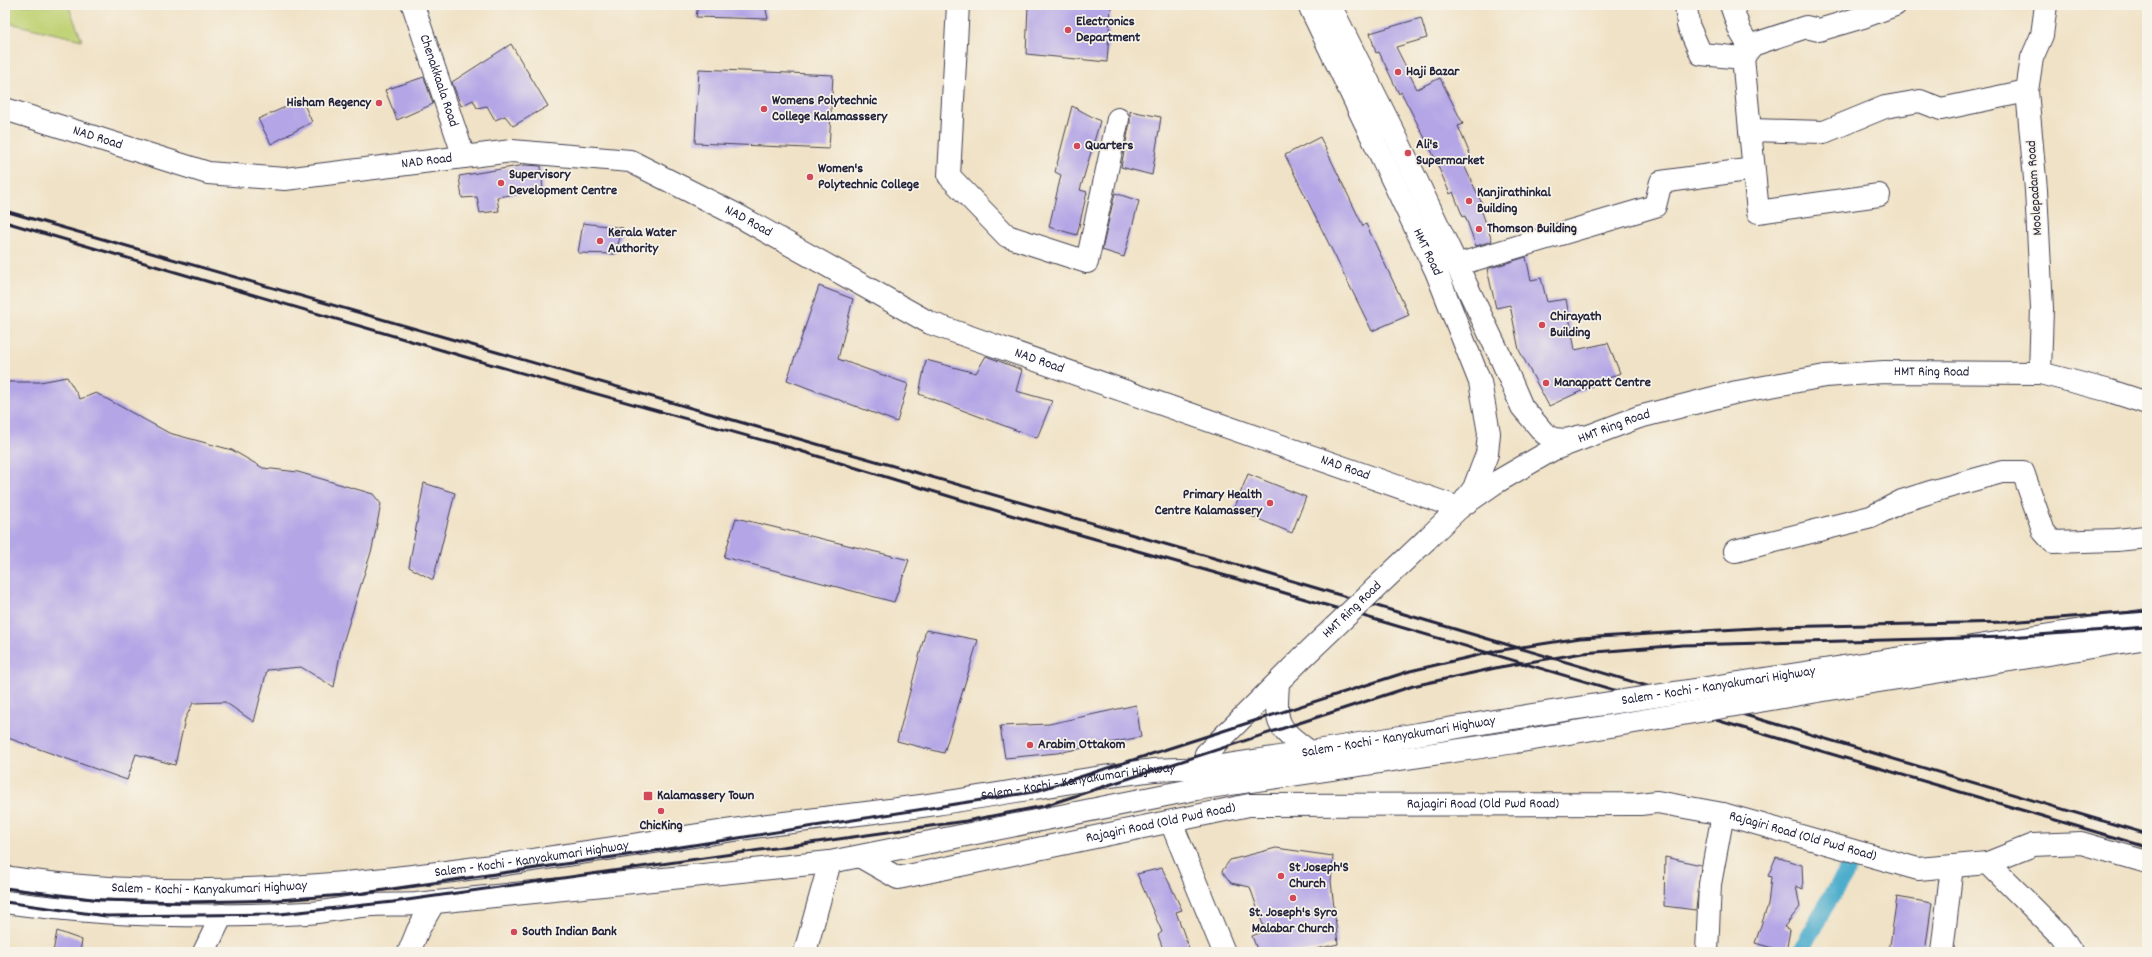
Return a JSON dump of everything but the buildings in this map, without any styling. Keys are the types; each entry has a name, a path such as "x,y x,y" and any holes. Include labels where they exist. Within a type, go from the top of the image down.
{"main road":[{"name":"Chenakkaala Road","path":"412,5 464,157"},
{"path":"958,5 949,176 1007,236 1087,262 1118,119"},
{"name":"HMT Road","path":"1310,5 1436,271 1480,382 1489,433 1487,454 1474,488 1459,508"},
{"name":"HMT Road","path":"1330,5 1394,132 1500,356 1522,407 1544,433 1554,439 1566,440 1589,435"},
{"path":"1686,5 1688,25 1701,54 1746,53"},
{"path":"1731,5 1746,53 1750,130 1758,212 1879,195"},
{"path":"1746,53 1752,45 1806,27 1818,30 1863,17 1884,7 1895,5"},
{"name":"Moolepadam Road","path":"2040,373 2042,308 2036,190 2028,90 2032,58 2042,34 2046,5"},
{"path":"1750,130 1824,132 1884,107 1920,101 1941,109 2028,90"},
{"name":"NAD Road","path":"5,109 208,173 284,179 512,151 630,161 737,215 930,323 1459,508"},
{"path":"1456,265 1655,206 1661,182 1753,169"},
{"name":"HMT Ring Road","path":"1208,768 1206,754 1278,684 1303,657 1459,508 1532,460 1589,435 1639,417 1688,403 1825,376 1884,372 2040,373 2110,391 2147,403"},
{"path":"1734,551 1872,517 1902,501 2002,472 2023,472 2044,532 2054,542 2116,540 2147,537"},
{"name":"Salem - Kochi - Kanyakumari Highway","path":"5,902 55,909 108,913 222,915 310,913 373,905 416,904 830,862 1196,789 1515,742 1846,677 1931,663 2147,620"},
{"name":"Salem - Kochi - Kanyakumari Highway","path":"1931,663 2147,638"},
{"name":"Salem - Kochi - Kanyakumari Highway","path":"5,877 107,887 193,891 274,888 371,880 471,868 755,827 930,805 1156,770 1208,768 1508,719 1846,677"},
{"path":"1278,684 1276,715 1280,727 1310,752"},
{"path":"1247,782 1259,760"},
{"name":"Rajagiri Road (Old Pwd Road)","path":"861,857 898,878 1249,805 1640,804 1657,802 1722,814 1918,869 1988,863 2033,845 2081,843 2147,862"},
{"path":"1706,952 1710,884 1722,814"},
{"path":"1171,822 1224,952"},
{"path":"805,952 830,862"},
{"path":"1988,863 2060,935 2071,952"},
{"path":"1942,952 1952,866"},
{"path":"409,952 418,930 434,902"},
{"path":"204,952 222,915"}],"green space":[{"path":"5,5 68,5 82,40 5,22"}],"waterway":[{"path":"1801,952 1823,910 1846,873 1851,859"}],"railway":[{"path":"5,211 1252,569 2147,834"},
{"path":"5,222 479,361 794,449 1014,516 1244,581 2147,847"},
{"path":"5,888 100,900 186,902 279,900 357,894 661,850 1033,792 1410,671 1496,651 1580,638 1773,627 2009,622 2147,611"},
{"path":"5,902 106,916 280,914 393,902 966,821 1044,806 1413,686 1500,667 1583,653 1683,645 2009,637 2147,627"}],"place":[{"name":"Electronics Department","path":"1068,30"},
{"name":"Haji Bazar","path":"1398,72"},
{"name":"Hisham Regency","path":"379,103"},
{"name":"Womens Polytechnic College Kalamasssery","path":"764,109"},
{"name":"Quarters","path":"1077,146"},
{"name":"Ali's Supermarket","path":"1408,153"},
{"name":"Women's Polytechnic College","path":"810,177"},
{"name":"Supervisory Development Centre","path":"501,183"},
{"name":"Kanjirathinkal Building","path":"1469,201"},
{"name":"Thomson Building","path":"1479,229"},
{"name":"Kerala Water Authority","path":"600,241"},
{"name":"Chirayath Building","path":"1542,325"},
{"name":"Manappatt Centre","path":"1546,383"},
{"name":"Primary Health Centre Kalamassery","path":"1270,503"},
{"name":"Arabim Ottakom","path":"1030,745"},
{"name":"Kalamassery Town","path":"648,796"},
{"name":"ChicKing","path":"661,811"},
{"name":"St Joseph'S Church","path":"1281,876"},
{"name":"St. Joseph's Syro Malabar Church","path":"1293,898"},
{"name":"South Indian Bank","path":"514,932"}]}
